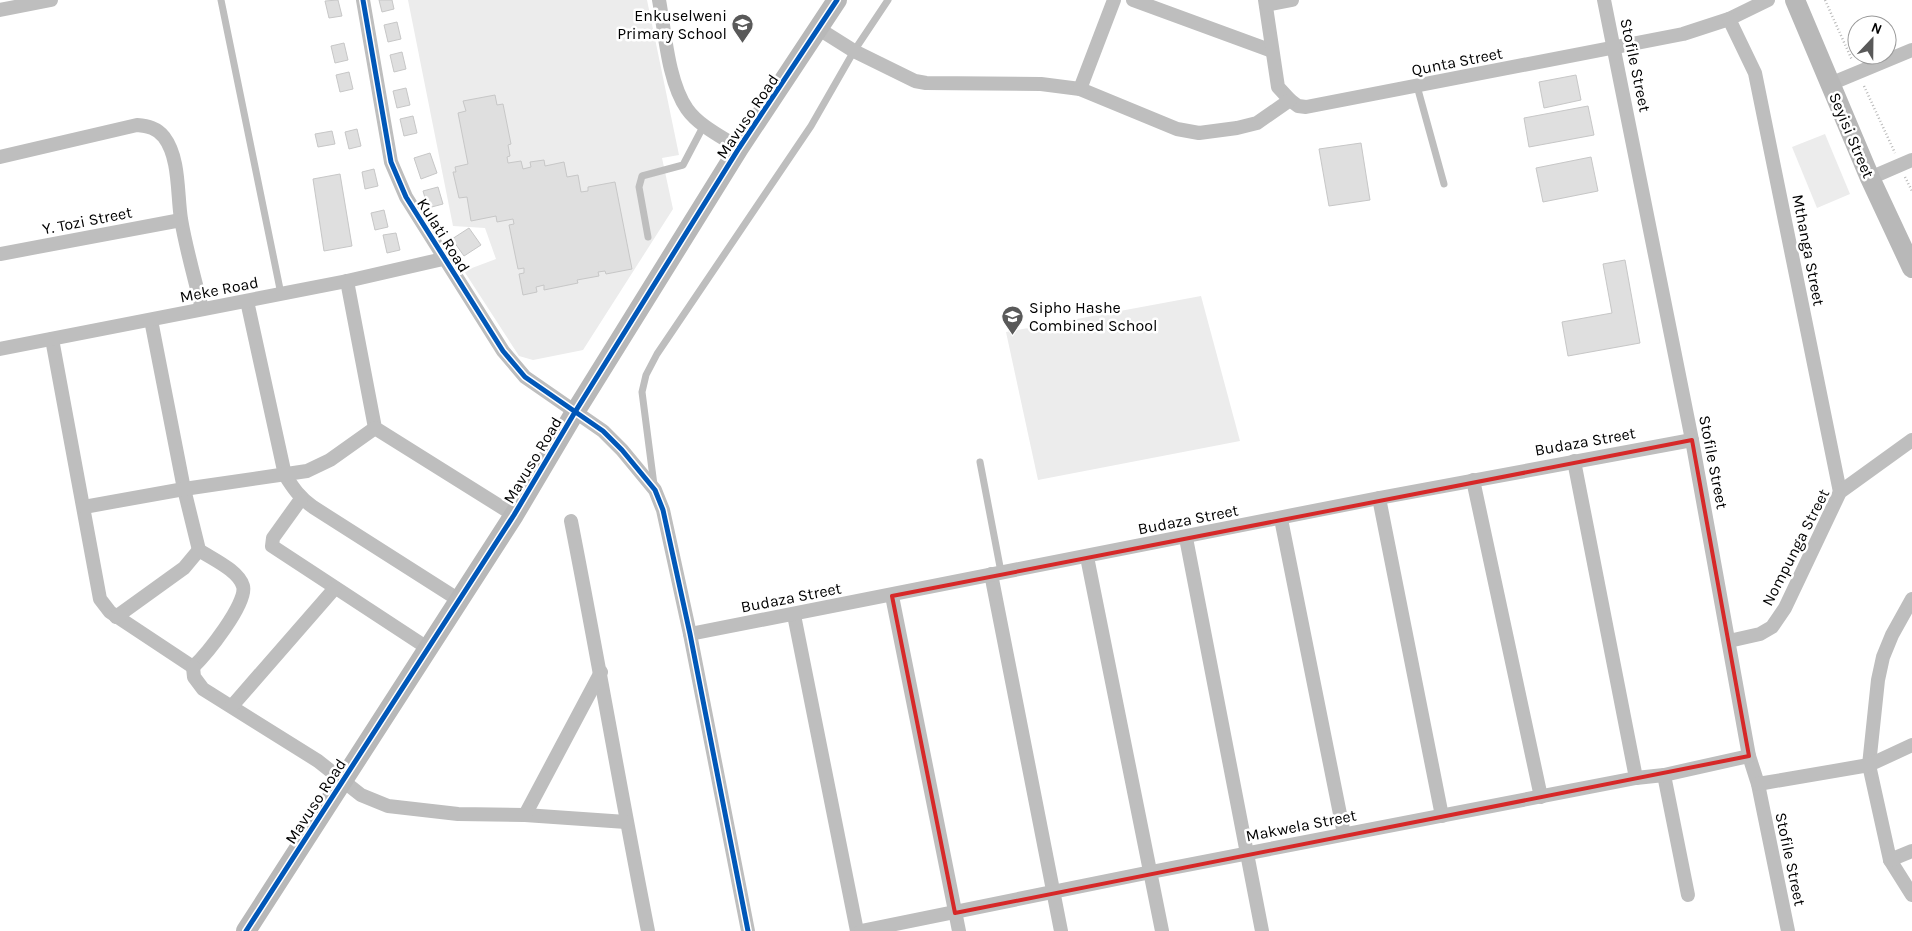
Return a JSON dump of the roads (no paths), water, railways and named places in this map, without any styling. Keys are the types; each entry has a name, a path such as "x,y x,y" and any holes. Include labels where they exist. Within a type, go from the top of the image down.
{"street":[{"path":"0,10 21,3 51,0"},
{"name":"Kulati Road","path":"363,0 393,167 403,192 443,259 503,351 526,377 546,394 603,431 622,450 654,490 663,510 690,634 748,931"},
{"path":"658,0 678,93 687,109 704,125 739,148"},
{"name":"Mavuso Road","path":"246,931 514,515 575,412 739,148 837,0"},
{"path":"1080,89 1114,0"},
{"path":"1133,0 1272,51"},
{"path":"819,29 854,51 891,70 926,83 1041,84 1080,89 1177,129 1199,133 1237,128 1256,122 1290,100 1278,87 1266,3 1292,0"},
{"name":"Stofile Street","path":"1604,0 1692,440 1748,756 1758,784 1788,931"},
{"name":"Qunta Street","path":"1290,100 1298,106 1306,107 1683,34 1729,20 1768,0"},
{"name":"Seyisi Street","path":"1795,0 1870,178 1912,268"},
{"name":"Mthanga Street","path":"1729,20 1755,73 1840,492"},
{"path":"1830,84 1912,50"},
{"path":"0,157 137,125 149,126 159,131 169,146 174,161 181,220 202,309"},
{"path":"1870,178 1906,162"},
{"name":"Y. Tozi Street","path":"0,254 181,220"},
{"name":"Meke Road","path":"0,349 347,281 443,259"},
{"path":"347,281 375,428 514,515"},
{"path":"247,301 285,475 301,499 459,600"},
{"path":"151,320 198,550 237,576 243,586 243,595 212,646 193,667"},
{"path":"52,339 100,599 104,607 193,667 197,682 318,761 342,781 370,800 402,809 458,814 525,815 626,822"},
{"path":"84,507 184,488 307,471 318,467 375,428"},
{"name":"Budaza Street","path":"690,634 892,596 996,573 1186,538 1379,498 1692,440"},
{"name":"Nompunga Street","path":"1729,641 1760,634 1772,626 1785,608 1840,492 1912,440"},
{"path":"1574,461 1636,778"},
{"path":"1473,480 1541,797"},
{"path":"1379,498 1442,816"},
{"path":"301,499 273,538 272,544 335,588 429,649"},
{"path":"1281,519 1344,834"},
{"path":"571,521 601,672 626,822 648,931"},
{"path":"1186,538 1262,931"},
{"path":"116,616 184,568 198,550"},
{"path":"1087,557 1162,931"},
{"path":"996,573 1061,931"},
{"path":"232,706 335,588"},
{"path":"892,596 959,931"},
{"path":"1912,599 1892,635 1883,657 1878,680 1869,765 1890,860 1912,895"},
{"path":"794,615 859,931"},
{"path":"525,815 601,672"},
{"path":"1758,784 1869,765 1912,744"},
{"name":"Makwela Street","path":"859,931 1344,834 1636,778 1664,775 1748,756"},
{"path":"1664,775 1688,895"},
{"path":"1890,860 1912,851"}],"lane":[{"path":"220,0 281,294"},
{"path":"654,490 642,392 646,375 657,354 811,126 854,51 888,0"},
{"path":"1417,86 1444,184"},
{"path":"648,237 639,187 640,179 644,175 683,165 704,125"},
{"path":"980,462 996,573"}],"place":[{"name":"Enkuselweni Primary School","path":"743,43"},
{"name":"Sipho Hashe Combined School","path":"1013,335"}]}
